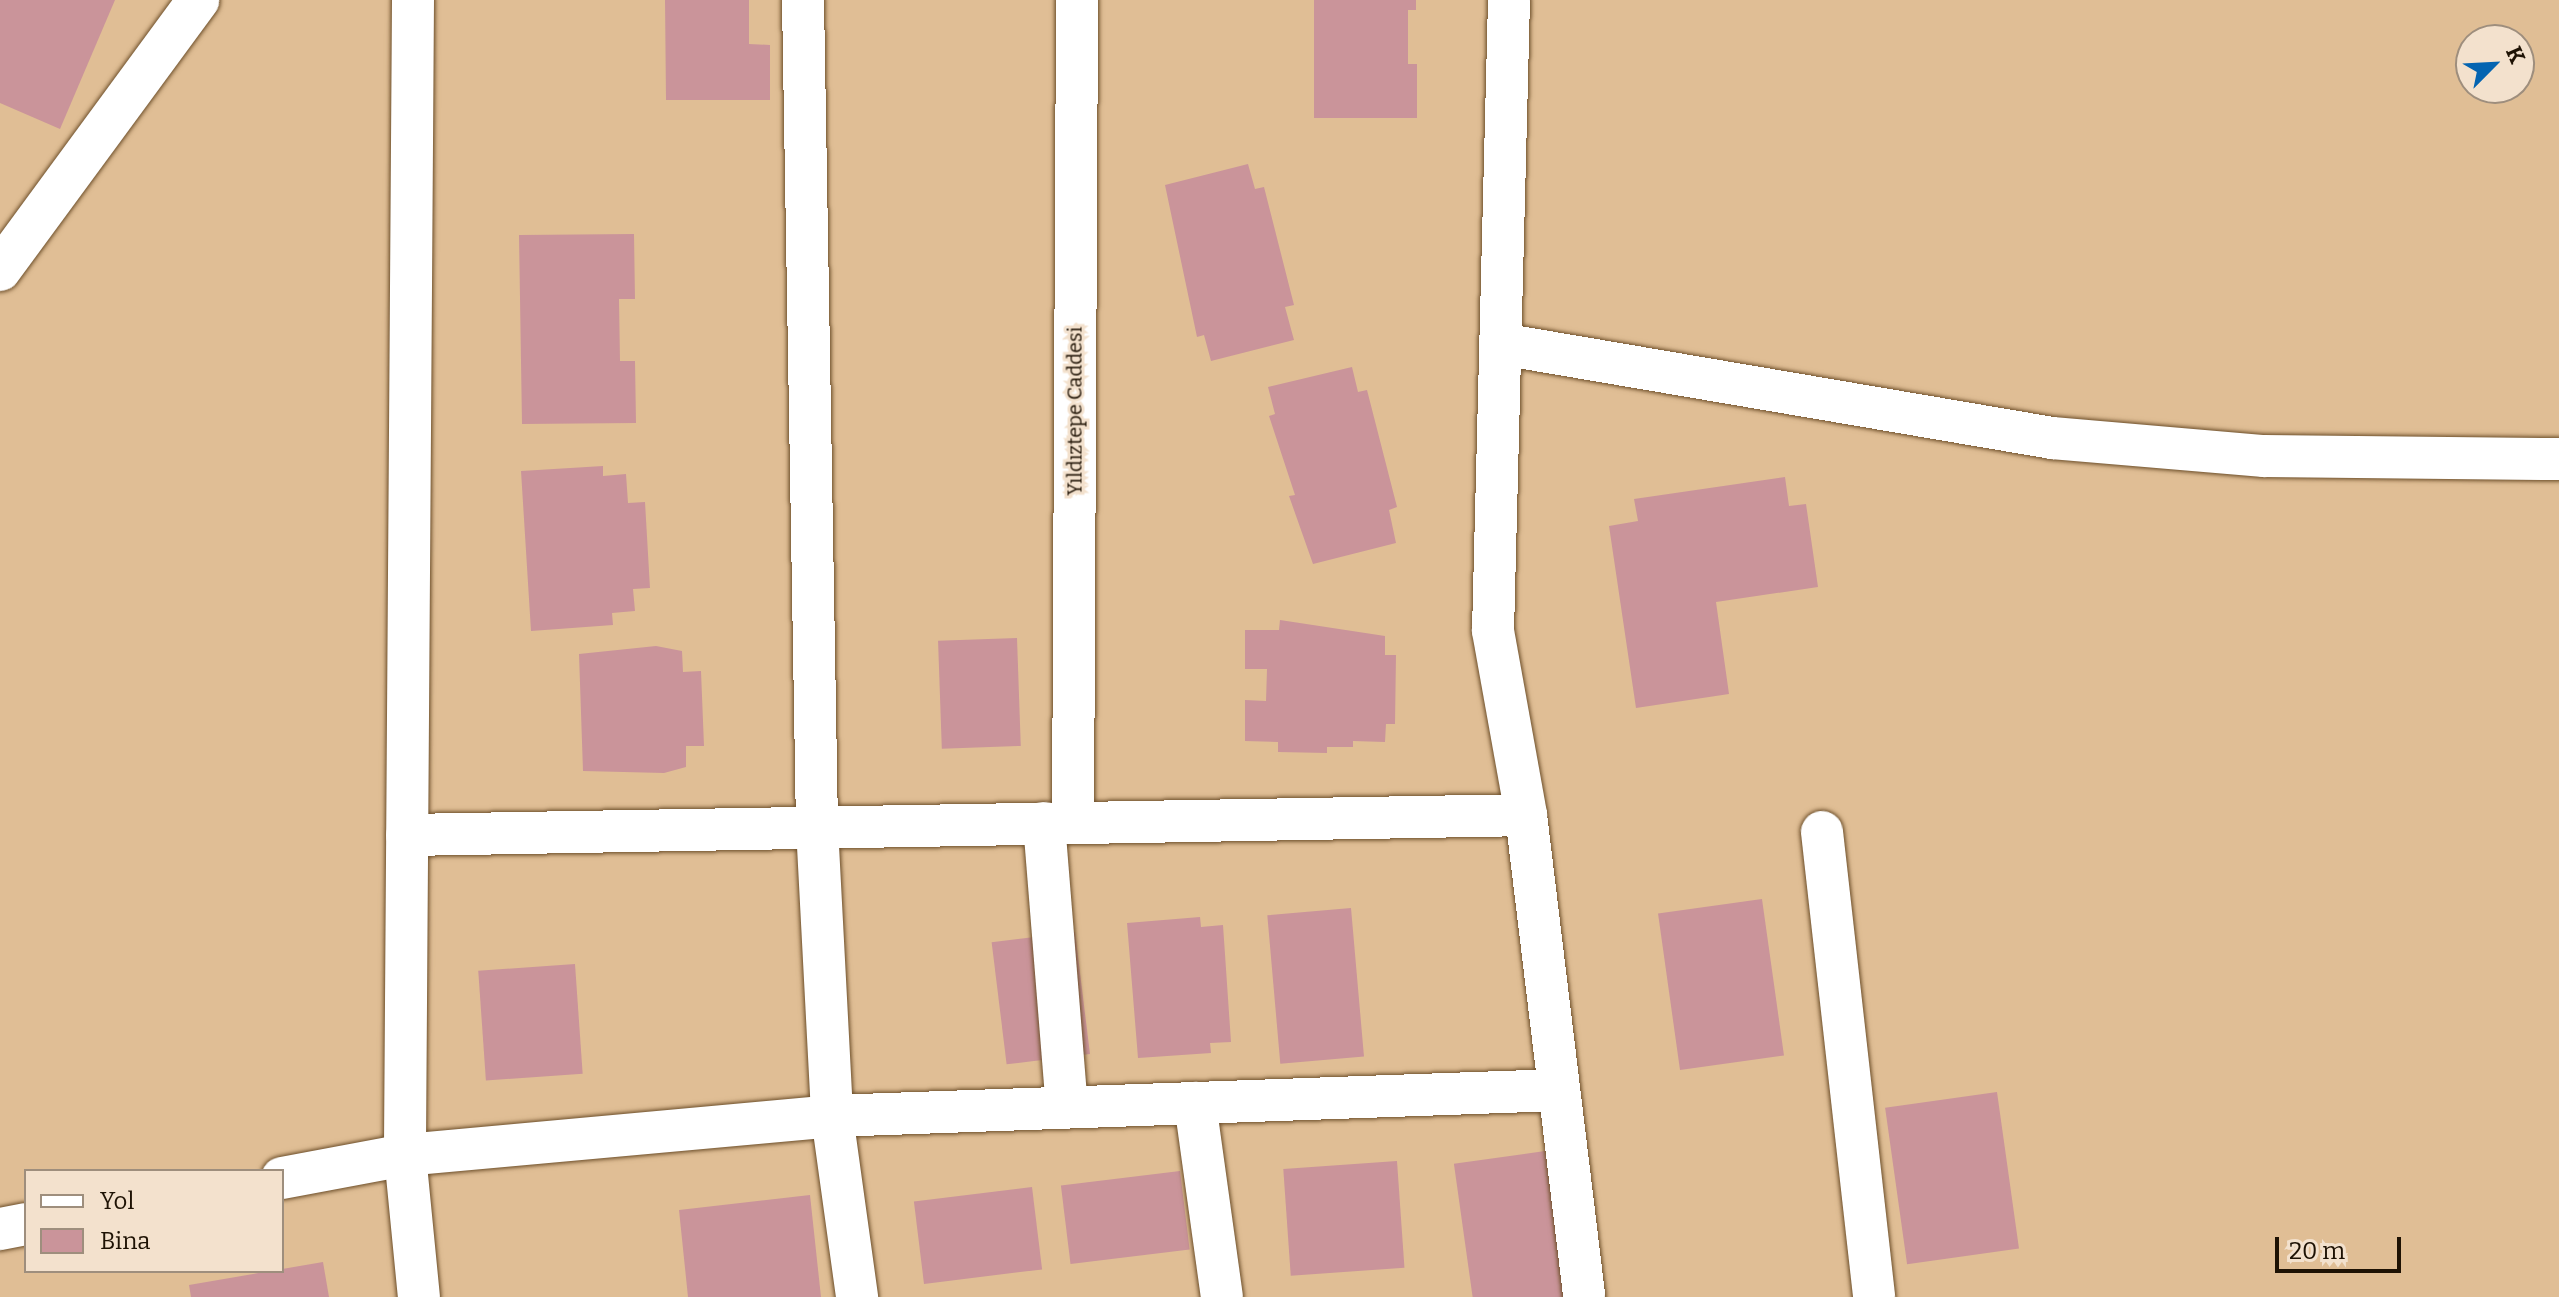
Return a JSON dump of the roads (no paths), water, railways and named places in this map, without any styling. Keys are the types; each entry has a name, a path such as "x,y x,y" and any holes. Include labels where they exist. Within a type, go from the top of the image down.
{"street":[{"path":"0,270 198,0"},
{"path":"413,0 405,1155 419,1297"},
{"path":"803,0 817,827 832,1116 857,1297"},
{"name":"Yıldıztepe Caddesi","path":"1067,1107 1058,823 1077,0"},
{"path":"1509,0 1493,631 1526,815 1584,1297"},
{"path":"1501,344 2052,438 2264,456 2559,459"},
{"path":"407,835 1526,815"},
{"path":"1822,832 1874,1297"},
{"path":"284,1178 405,1155 832,1116 1559,1090"},
{"path":"1195,1103 1222,1297"},
{"path":"0,1229 24,1224"}]}
